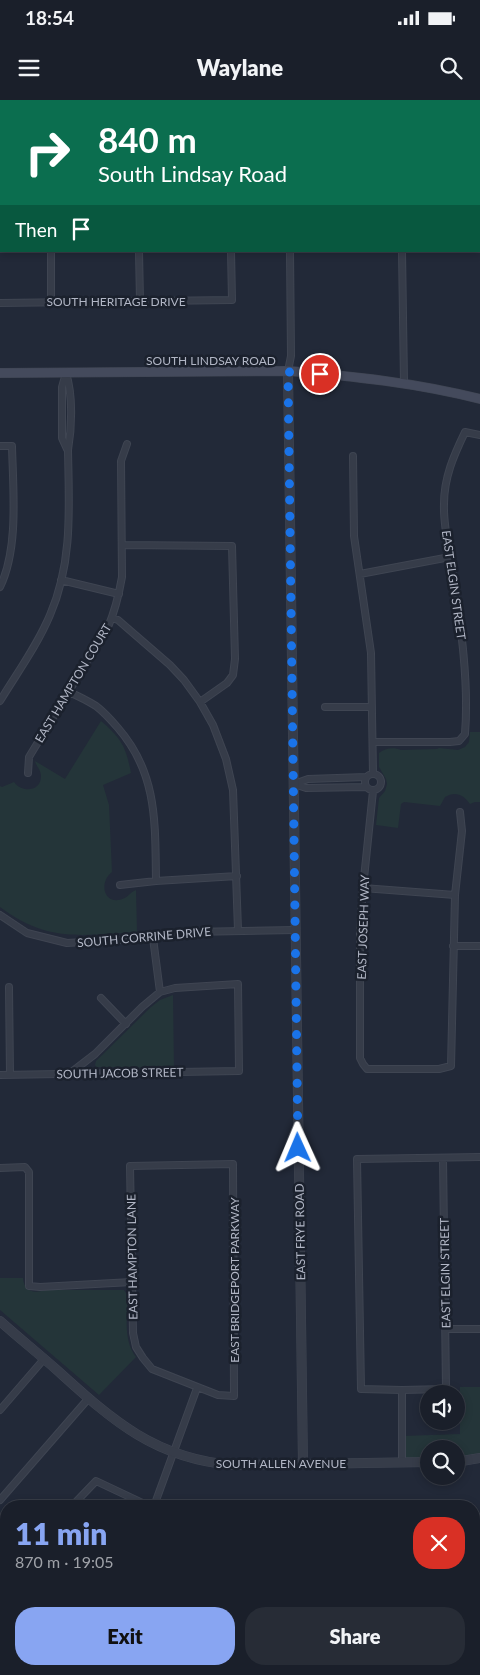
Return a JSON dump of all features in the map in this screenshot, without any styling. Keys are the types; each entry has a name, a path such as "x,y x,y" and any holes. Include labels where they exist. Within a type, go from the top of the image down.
{"main road":[{"name":"SOUTH LINDSAY ROAD","path":"0,374 288,372 330,374 404,383 480,398"}],"street":[{"path":"50,252 51,301"},
{"path":"139,252 140,301"},
{"name":"SOUTH HERITAGE DRIVE","path":"0,303 232,300 231,252"},
{"name":"EAST FRYE ROAD","path":"290,252 291,356 288,372 303,1464"},
{"path":"402,252 404,383"},
{"path":"0,701 40,635 50,614 61,580 70,528 68,450 62,438 62,387 66,373"},
{"name":"EAST ELGIN STREET","path":"373,742 459,741 465,734 464,658 444,522 444,504 451,460 465,432 480,436"},
{"name":"EAST HAMPTON COURT","path":"28,773 29,757 112,618 122,577 121,461 127,444"},
{"path":"0,446 12,446 14,521 7,573 0,587"},
{"name":"EAST JOSEPH WAY","path":"354,456 354,536 371,654 373,774 379,776 382,783 378,789 373,791 360,932 360,1058 367,1069 439,1069 451,1066 453,946"},
{"path":"122,545 232,546 235,659 233,675 227,684 200,702"},
{"path":"360,574 450,557"},
{"path":"61,580 119,594"},
{"path":"112,618 118,620 170,665 184,680 213,724 226,759 233,790 238,930"},
{"path":"69,692 97,707 115,725 128,741 142,766 151,791 155,818 156,881"},
{"path":"324,707 372,707"},
{"path":"294,784 308,779 366,777 373,774"},
{"path":"366,777 366,787"},
{"path":"294,784 306,788 366,787 373,791"},
{"path":"460,812 462,831 455,895 453,946 480,946"},
{"path":"120,885 237,876"},
{"path":"363,888 455,895"},
{"name":"SOUTH CORRINE DRIVE","path":"0,915 27,933 68,943 153,938 190,932 295,930"},
{"path":"69,1074 95,1054 142,1007 160,992 153,938"},
{"name":"SOUTH JACOB STREET","path":"0,1075 239,1071 238,984 175,988 160,992"},
{"path":"9,987 10,1075"},
{"path":"101,998 126,1024"},
{"path":"402,1462 402,1390 361,1389 357,1158 480,1158"},
{"name":"EAST ELGIN STREET","path":"402,1390 446,1389 443,1158"},
{"name":"EAST HAMPTON LANE","path":"197,1388 152,1369 142,1358 136,1347 133,1333 130,1166 233,1164"},
{"name":"EAST BRIDGEPORT PARKWAY","path":"197,1388 218,1395 234,1396 233,1164"},
{"path":"0,1168 25,1167 29,1172 29,1286 132,1282"},
{"name":"SOUTH ALLEN AVENUE","path":"0,1321 88,1399 123,1426 174,1453 203,1462 227,1465 420,1462"},
{"path":"446,1329 480,1329"},
{"path":"0,1410 44,1359"},
{"path":"156,1500 197,1388"},
{"path":"0,1500 88,1399"},
{"path":"465,1460 480,1458"},
{"path":"78,1500 96,1481 136,1500"}],"shaded area":[{"path":"101,721 114,733 122,744 131,773 103,785 109,805 112,872 104,885 106,894 113,900 124,898 136,890 137,932 82,935 50,932 17,919 0,907 0,786 2,787 14,782 22,788 35,788 41,776 35,761 65,779"},
{"path":"470,732 480,732 480,802 470,804 459,794 452,794 445,797 440,806 404,802 401,804 398,828 376,825 379,798 385,791 387,784 379,767 379,753 393,748 401,750 439,748 458,750 465,747 469,742"},
{"path":"173,995 174,1068 96,1067 96,1061 151,1007 160,1000"},
{"path":"0,1278 23,1278 27,1289 37,1292 45,1290 124,1290 128,1296 127,1336 136,1357 99,1395 0,1310"},
{"path":"465,1387 480,1387 480,1458 465,1460 465,1440 420,1440 420,1462 402,1462 402,1436 460,1434 460,1430 465,1430"}],"route":[{"path":"298,1148 288,372 320,374"}]}
